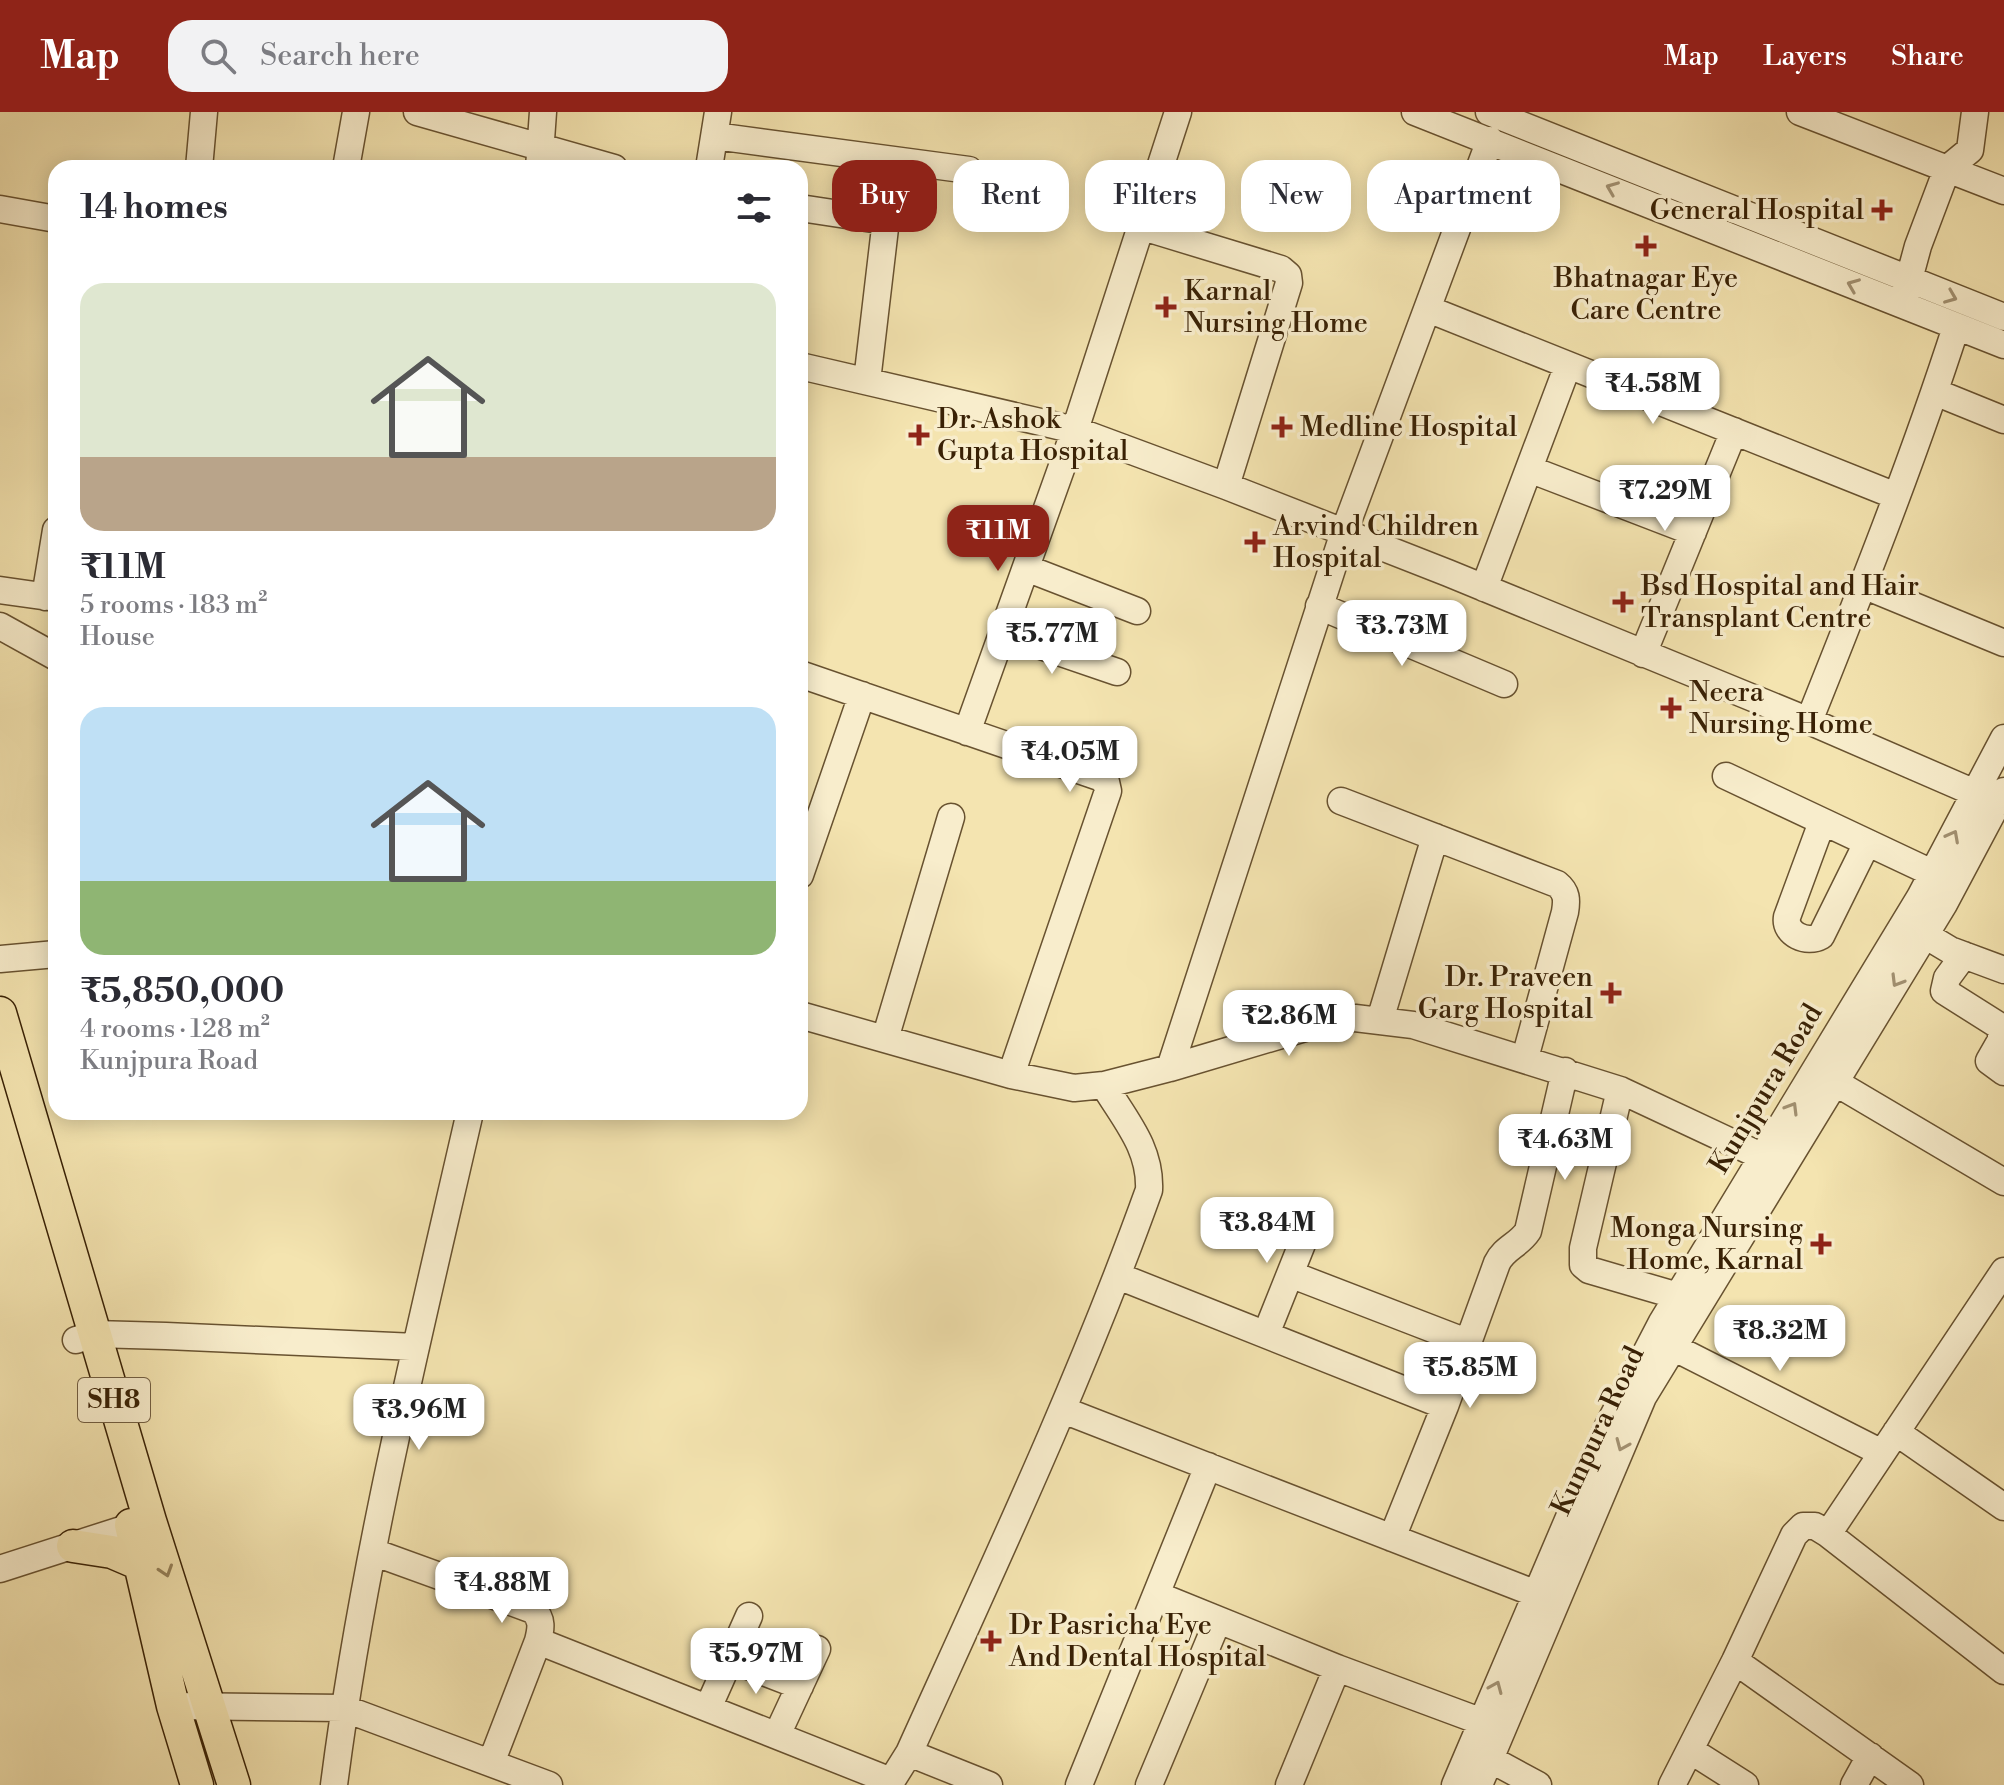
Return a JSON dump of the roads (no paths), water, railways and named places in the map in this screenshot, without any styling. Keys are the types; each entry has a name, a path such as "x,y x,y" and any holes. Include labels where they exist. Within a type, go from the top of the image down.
{"main road":[{"name":"SH8","path":"0,1013 23,1126 141,1524 234,1785"},
{"name":"SH8","path":"0,1080 23,1126"},
{"name":"SH8","path":"141,1524 140,1564 173,1706 197,1785"},
{"path":"73,1546 112,1552 140,1564"}],"street":[{"path":"200,160 204,112"},
{"path":"347,160 356,112"},
{"path":"417,112 540,157 560,160"},
{"path":"540,157 543,112"},
{"path":"1163,160 1178,112"},
{"path":"1415,112 1448,118 1490,140 1906,292 2004,317"},
{"path":"1489,112 1906,292 1956,327 2004,345"},
{"path":"1800,112 2004,191"},
{"path":"1906,292 1918,246 1947,169 1970,150 1975,112"},
{"path":"710,160 716,124 893,160"},
{"path":"1170,1068 1344,532 1490,140"},
{"path":"0,209 48,218"},
{"path":"808,209 832,213"},
{"path":"867,381 885,232"},
{"path":"967,732 1075,430 1141,232"},
{"path":"1159,232 1281,269 1288,275 1289,283 1226,486"},
{"path":"1428,309 1896,496"},
{"path":"1809,721 1863,585 1956,327"},
{"path":"1484,588 1568,365"},
{"path":"808,368 1075,430 1344,532 1992,796"},
{"path":"1935,392 2004,420"},
{"path":"1643,654 1734,431"},
{"path":"1529,469 1693,532"},
{"path":"1026,568 1137,611"},
{"path":"1863,585 2004,643"},
{"path":"0,590 48,597"},
{"path":"1319,606 1504,684"},
{"path":"0,626 48,653"},
{"path":"1003,633 1117,672"},
{"path":"808,677 1106,782 1108,791 1011,1075"},
{"path":"808,852 862,695"},
{"name":"Kunjpura Road","path":"1455,1785 1480,1754 1492,1726 1546,1597 1608,1426 1664,1342 1678,1296 1773,1162 1992,796 2004,738"},
{"path":"1726,776 1944,879 1925,935 1825,1076 2004,1182"},
{"path":"1341,801 1557,884 1564,890 1567,901 1565,912 1525,1058"},
{"path":"885,1039 951,817"},
{"path":"1822,822 1787,917 1789,932 1810,940 1821,936 1867,843"},
{"path":"1380,1020 1435,837"},
{"path":"1925,935 1939,944 2004,970"},
{"path":"0,959 48,955"},
{"path":"1964,955 1947,978 1944,991 2001,1027 2001,1040 1989,1061 2004,1072"},
{"path":"808,1017 1011,1075 1074,1088 1104,1085 1170,1068 1325,1022 1355,1018 1380,1020 1413,1025 1620,1090 1773,1162"},
{"path":"1392,1538 1501,1255 1523,1239 1528,1231 1565,1071"},
{"path":"538,1641 890,1783 909,1753 1063,1410 1118,1276 1149,1190 1150,1171 1145,1153 1104,1085"},
{"path":"1620,1090 1583,1248 1583,1265 1589,1270 1678,1296"},
{"path":"334,1785 343,1708 373,1552 468,1120"},
{"name":"Kunpura Road","path":"1664,1342 1773,1162"},
{"path":"1266,1334 1314,1214"},
{"path":"1828,1534 2004,1271"},
{"path":"1290,1274 1469,1343"},
{"path":"1118,1276 1445,1406"},
{"path":"85,1337 416,1347"},
{"path":"1664,1342 1889,1443 2004,1507"},
{"path":"1063,1410 1546,1597"},
{"path":"1079,1785 1208,1466"},
{"path":"0,1569 141,1524"},
{"path":"1672,1785 1794,1535 1803,1526 1815,1526 1828,1534 2004,1671"},
{"path":"373,1552 533,1610 539,1616 538,1641 491,1763"},
{"path":"1157,1595 1337,1668 1492,1726"},
{"path":"708,1708 749,1616"},
{"path":"1149,1785 1218,1620"},
{"path":"777,1735 817,1649"},
{"path":"730,1659 800,1686"},
{"path":"1735,1661 1910,1785"},
{"path":"1289,1785 1337,1668"},
{"path":"173,1706 343,1708 549,1785"},
{"path":"1690,1750 1745,1785"},
{"path":"909,1753 989,1785"},
{"path":"1479,1785 1480,1754 1538,1785"},
{"path":"1854,1785 1870,1756"}],"place":[{"name":"General Hospital","path":"1882,210"},
{"name":"Bhatnagar Eye Care Centre","path":"1646,246"},
{"name":"Karnal Nursing Home","path":"1166,307"},
{"name":"Medline Hospital","path":"1282,427"},
{"name":"Dr. Ashok Gupta Hospital","path":"919,435"},
{"name":"Arvind Children Hospital","path":"1255,542"},
{"name":"Bsd Hospital and Hair Transplant Centre","path":"1623,602"},
{"name":"Neera Nursing Home","path":"1671,708"},
{"name":"Dr. Praveen Garg Hospital","path":"1611,993"},
{"name":"Monga Nursing Home, Karnal","path":"1821,1244"},
{"name":"Dr Pasricha Eye And Dental Hospital","path":"991,1641"}]}
